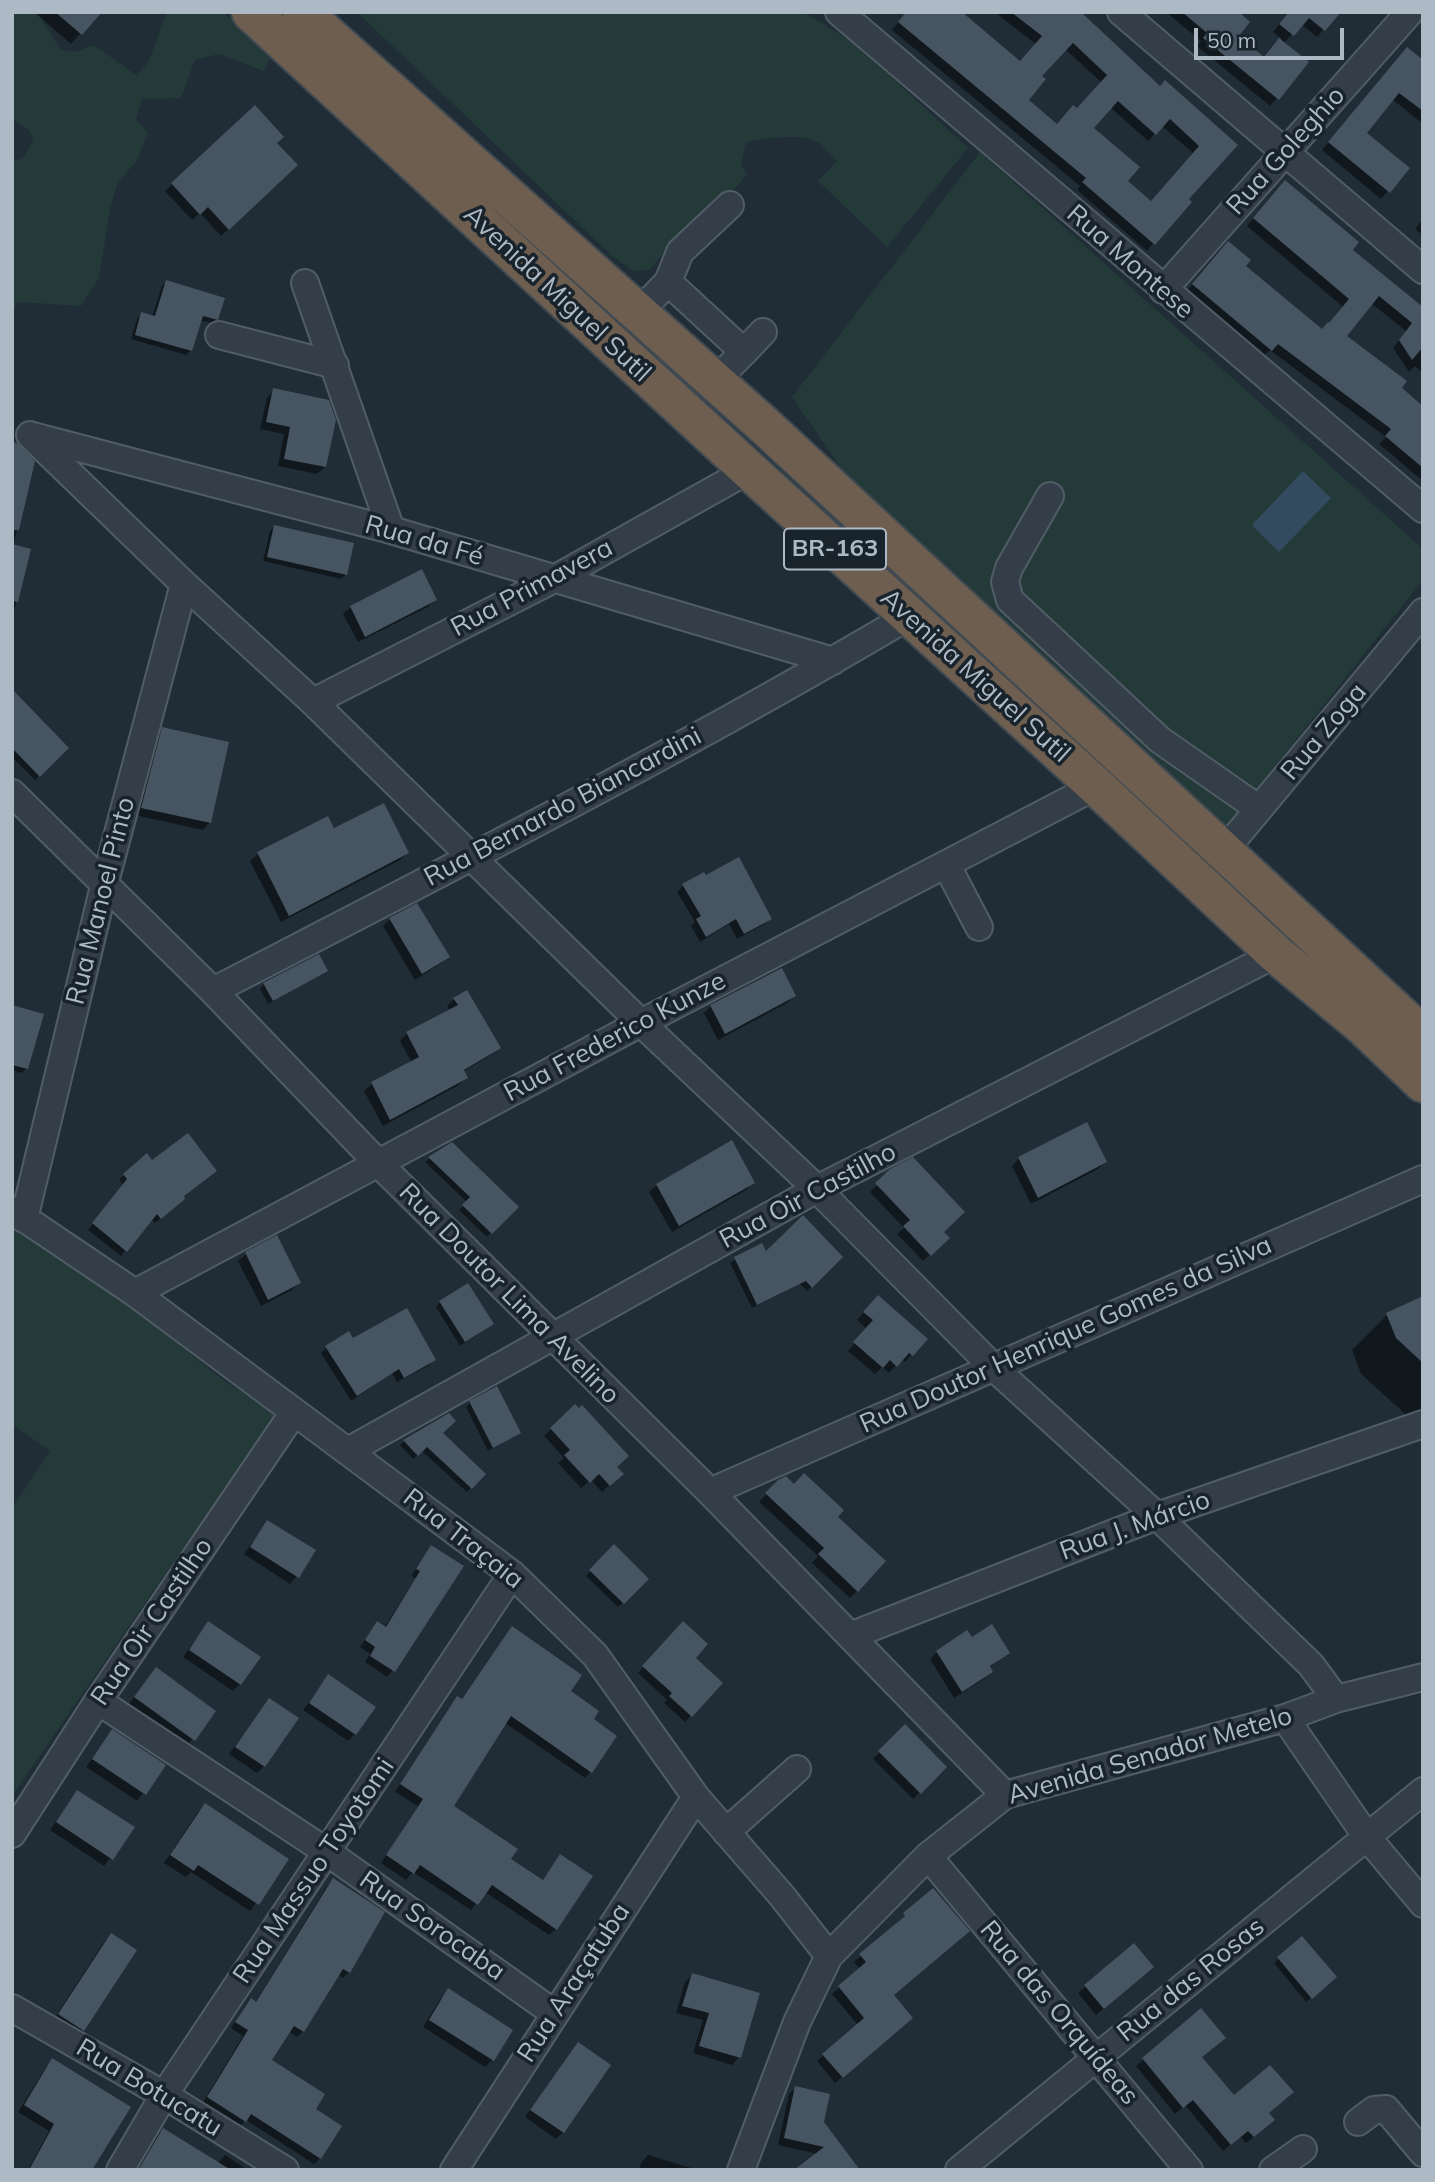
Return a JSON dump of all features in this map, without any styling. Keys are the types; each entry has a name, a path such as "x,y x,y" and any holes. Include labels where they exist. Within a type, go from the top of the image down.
{"highway":[{"name":"Avenida Miguel Sutil","path":"251,12 1276,954 1362,1025 1423,1083"},
{"name":"Avenida Miguel Sutil","path":"302,12 715,381 1423,1036"}],"street":[{"name":"Rua Montese","path":"839,12 870,21 1163,290 1423,509"},
{"path":"1121,12 1423,270"},
{"path":"1409,12 1423,24"},
{"name":"Rua Goleghio","path":"1163,290 1409,12"},
{"path":"638,313 668,282 680,252 730,205"},
{"path":"668,282 744,352"},
{"path":"305,283 391,530"},
{"path":"715,381 763,332"},
{"path":"219,335 335,365"},
{"path":"21,432 313,702 640,1023 817,1189 992,1366 1157,1516 1311,1665 1336,1699"},
{"name":"Rua da Fé","path":"21,432 391,530 833,661"},
{"name":"Rua Primavera","path":"313,702 554,579 749,471"},
{"path":"1050,496 1009,568 1005,582 1010,600 1160,740 1259,809"},
{"name":"Rua Manoel Pinto","path":"18,1214 184,584"},
{"name":"Rua Zoga","path":"1224,851 1423,612"},
{"name":"Rua Bernardo Biancardini","path":"213,991 473,857 833,661 909,616"},
{"name":"Rua Frederico Kunze","path":"135,1293 640,1023 1096,786"},
{"name":"Rua Doutor Lima Avelino","path":"12,793 213,991 378,1163 710,1492 1005,1796"},
{"path":"946,864 979,927"},
{"name":"Rua Oir Castilho","path":"348,1451 817,1189 1276,954"},
{"name":"Rua Doutor Henrique Gomes da Silva","path":"710,1492 1423,1179"},
{"name":"Rua Traçaia","path":"18,1214 135,1293 512,1574 595,1654 696,1797 829,1956"},
{"name":"Rua Oir Castilho","path":"12,1834 98,1701 294,1412"},
{"name":"Rua J. Márcio","path":"850,1636 1157,1516 1423,1424"},
{"name":"Rua Massuo Toyotomi","path":"120,2170 164,2095 512,1574"},
{"name":"Avenida Senador Metelo","path":"741,2170 797,2022 829,1956 928,1856 1005,1796 1285,1718 1336,1699 1423,1677"},
{"name":"Rua Sorocaba","path":"98,1701 327,1852 554,2013"},
{"path":"1285,1718 1367,1837 1423,1904"},
{"path":"726,1832 797,1769"},
{"name":"Rua das Rosas","path":"959,2170 1423,1791"},
{"name":"Rua Araçatuba","path":"454,2170 696,1797"},
{"name":"Rua das Orquídeas","path":"928,1856 1189,2170"},
{"name":"Rua Botucatu","path":"12,2008 164,2095 285,2170"},
{"path":"1358,2122 1374,2110 1386,2109 1423,2153"},
{"path":"1273,2170 1303,2149"}],"green space":[{"path":"12,12 37,12 61,50 75,52 94,45 136,75 148,63 167,12 223,12 270,58 264,71 219,54 195,60 181,98 142,99 136,120 148,133 137,160 117,184 110,209 99,278 81,306 18,302 12,311 12,160 22,159 33,141 30,131 12,119"},
{"path":"357,12 803,12 855,43 968,148 887,247 818,181 837,161 820,144 811,139 792,137 746,143 741,164 747,174 736,188 714,208 685,228 649,270 634,271 612,256"},
{"path":"980,152 1423,549 1423,580 1226,828 859,494 792,397"},
{"path":"12,1225 116,1294 222,1379 276,1413 12,1796 12,1508 50,1451 12,1424"}],"water":[{"path":"1303,471 1331,498 1279,552 1252,525"}],"building":[{"path":"55,12 102,12 82,35"},
{"path":"906,12 962,12 1020,61 1042,36 1011,12 1081,12 1160,86 1165,80 1238,145 1189,199 1192,202 1155,245 1082,182 1086,178 898,22","holes":["1073,43 1107,75 1077,108 1073,105 1057,124 1029,100 1046,79 1042,76","1118,101 1156,135 1170,119 1199,146 1151,201 1128,181 1140,167 1094,128"]},
{"path":"1182,12 1239,12 1250,22 1239,36 1264,57 1279,38 1309,62 1279,100 1203,38 1207,33"},
{"path":"1289,12 1341,12 1325,31 1309,18 1294,36 1279,24"},
{"path":"1407,47 1423,60 1423,111 1399,93 1367,133 1410,168 1390,193 1328,142"},
{"path":"255,105 284,137 277,143 298,165 229,230 208,207 200,215 171,183"},
{"path":"1285,180 1359,242 1353,250 1423,307 1423,347 1412,360 1399,340 1412,323 1379,296 1347,336 1407,381 1402,388 1423,406 1423,468 1385,436 1391,429 1278,344 1272,351 1192,284 1228,241 1251,260 1246,266 1322,329 1329,323 1349,299 1253,218"},
{"path":"166,280 225,298 218,320 203,316 192,351 135,335 141,312 155,316"},
{"path":"273,388 329,400 336,420 326,467 284,459 290,427 266,422"},
{"path":"12,442 17,443 35,461 19,530 12,530"},
{"path":"274,525 354,543 347,575 267,557"},
{"path":"12,544 31,549 18,602 12,601"},
{"path":"422,569 437,600 365,637 350,606"},
{"path":"12,689 69,748 40,777 12,748"},
{"path":"162,727 229,742 211,823 141,808"},
{"path":"384,803 409,853 289,916 257,852 328,816 334,828"},
{"path":"739,857 772,919 744,934 736,919 706,937 696,919 701,916 682,884 704,872 706,875"},
{"path":"417,903 450,957 422,974 389,918"},
{"path":"319,954 328,971 273,1001 263,983"},
{"path":"782,968 796,996 725,1034 710,1005"},
{"path":"467,990 501,1048 464,1070 468,1078 390,1120 371,1082 419,1057 406,1032 458,1005 453,998"},
{"path":"12,1005 44,1014 28,1069 12,1065"},
{"path":"1087,1122 1107,1162 1038,1198 1018,1157"},
{"path":"188,1133 217,1171 184,1196 185,1199 161,1219 157,1214 127,1252 92,1223 127,1179 123,1174 147,1153 152,1160"},
{"path":"732,1140 755,1183 679,1226 656,1184"},
{"path":"452,1142 519,1207 492,1234 462,1205 470,1197 428,1157"},
{"path":"913,1157 965,1212 944,1232 950,1238 931,1256 903,1226 910,1220 875,1183 890,1169"},
{"path":"803,1215 843,1257 812,1288 806,1281 757,1305 734,1257 762,1243 766,1251"},
{"path":"277,1235 301,1283 268,1300 245,1252"},
{"path":"468,1283 494,1324 465,1342 439,1301"},
{"path":"878,1295 928,1339 913,1356 909,1353 897,1367 890,1360 883,1368 853,1342 873,1320 863,1312"},
{"path":"1423,1296 1423,1363 1396,1338 1386,1313"},
{"path":"407,1308 436,1360 404,1378 399,1369 357,1396 325,1346 349,1331 353,1338"},
{"path":"497,1386 521,1433 493,1448 469,1401"},
{"path":"575,1404 579,1408 582,1405 629,1456 617,1467 624,1474 610,1486 599,1474 590,1483 564,1455 570,1450 550,1428"},
{"path":"449,1413 456,1421 443,1433 486,1474 472,1489 427,1447 418,1456 403,1440"},
{"path":"804,1473 844,1510 838,1517 886,1561 858,1592 818,1554 824,1548 765,1493 778,1480 786,1476 794,1484"},
{"path":"267,1520 316,1550 299,1578 250,1547"},
{"path":"614,1544 649,1579 624,1604 589,1570"},
{"path":"431,1545 464,1566 395,1672 370,1656 375,1647 365,1640 377,1621 386,1627 420,1571 416,1569"},
{"path":"208,1621 261,1657 241,1685 189,1650"},
{"path":"683,1621 708,1644 696,1658 723,1683 692,1717 669,1696 672,1693 642,1666"},
{"path":"992,1624 1010,1653 990,1666 993,1672 962,1692 936,1651 967,1630 972,1637"},
{"path":"512,1626 582,1675 571,1691 599,1711 594,1719 617,1736 592,1773 511,1716 454,1806 518,1849 511,1859 543,1880 560,1854 593,1876 557,1930 492,1885 478,1905 420,1865 414,1874 386,1855 423,1799 400,1784 457,1696 462,1699"},
{"path":"156,1667 216,1711 195,1741 134,1697"},
{"path":"328,1674 376,1707 356,1735 309,1703"},
{"path":"269,1698 299,1718 265,1767 235,1747"},
{"path":"905,1724 947,1767 921,1794 878,1751"},
{"path":"112,1729 166,1765 146,1795 92,1759"},
{"path":"77,1790 135,1827 113,1860 56,1822"},
{"path":"205,1803 289,1859 259,1905 198,1865 194,1871 170,1855"},
{"path":"333,1878 385,1912 350,1973 343,1969 304,2032 294,2026 272,2060 325,2094 316,2109 342,2126 321,2159 251,2114 246,2122 207,2097 248,2030 235,2022 251,1998 256,2002"},
{"path":"933,1888 970,1931 894,1995 913,2018 843,2078 822,2054 864,2018 838,1986 866,1962 859,1954 905,1916 903,1913"},
{"path":"111,1933 137,1950 84,2031 58,2014"},
{"path":"1302,1936 1337,1977 1312,1999 1277,1957"},
{"path":"1134,1943 1154,1967 1104,2009 1084,1985"},
{"path":"692,1973 760,1993 741,2058 699,2046 709,2013 682,2006"},
{"path":"448,1988 513,2030 494,2061 429,2020"},
{"path":"1201,2008 1226,2038 1202,2057 1234,2095 1270,2065 1294,2092 1269,2113 1275,2120 1254,2137 1248,2131 1231,2145 1193,2100 1183,2108 1142,2058"},
{"path":"578,2042 611,2065 564,2133 530,2110"},
{"path":"52,2058 131,2107 92,2170 29,2170 54,2124 24,2105"},
{"path":"795,2086 830,2094 824,2122 860,2170 794,2170 824,2147 784,2138"},
{"path":"163,2128 231,2170 138,2170"}]}
